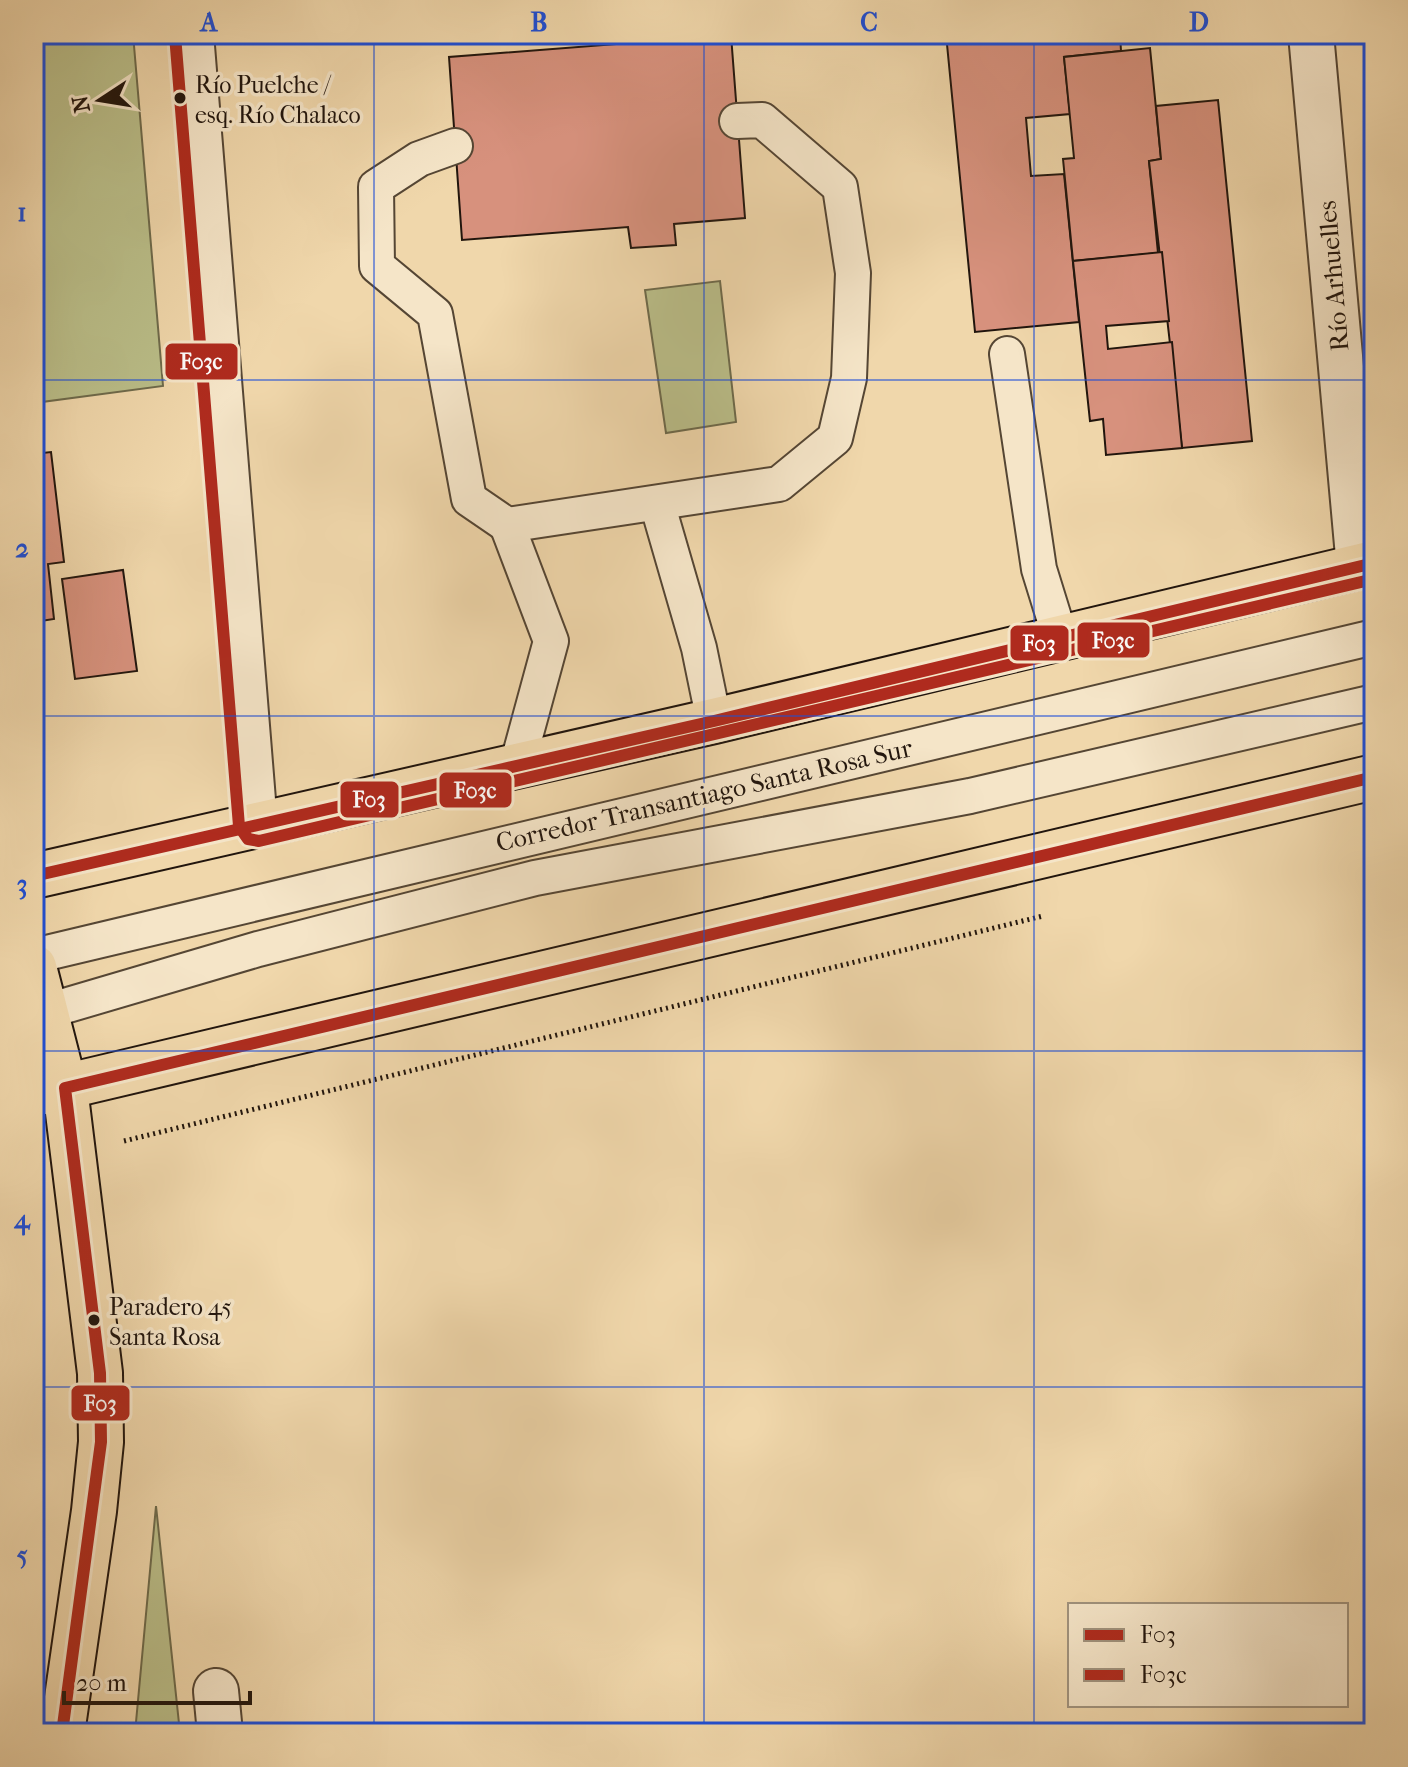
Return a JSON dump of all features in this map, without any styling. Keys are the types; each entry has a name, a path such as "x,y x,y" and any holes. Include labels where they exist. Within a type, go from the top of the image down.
{"main road":[{"path":"34,876 714,721 1366,565"},
{"path":"50,1091 1374,777"},
{"path":"34,967 50,1091 74,1153 100,1373 101,1442 62,1733"}],"street":[{"path":"191,34 255,825"},
{"name":"Río Arhuelles","path":"1311,34 1366,565"}],"lane":[{"path":"507,525 779,484 835,438 849,378 853,273 840,187 762,120 737,121"},
{"path":"455,146 419,159 376,187 377,266 435,314 469,499 507,525 551,641 517,766"},
{"path":"1007,354 1039,569 1060,637"},
{"path":"657,503 699,648 714,721"},
{"name":"Corredor Transantiago Santa Rosa Sur","path":"34,956 1374,637"},
{"name":"Corredor Transantiago Santa Rosa Sur","path":"40,1014 258,949 535,878 970,796 1374,702"}],"path":[{"path":"74,1153 1047,915"}],"green space":[{"path":"34,34 133,34 163,386 34,403"},
{"path":"720,281 736,422 666,433 645,290"},
{"path":"156,1506 180,1733 135,1733"}],"building":[{"path":"946,34 1120,34 1121,51 1064,57 1070,114 1026,118 1031,176 1064,174 1079,322 975,332"},
{"path":"731,35 745,218 674,224 676,245 631,248 628,227 462,240 449,57"},
{"path":"1150,48 1161,159 1149,161 1158,253 1073,261 1063,159 1074,158 1064,57"},
{"path":"1218,100 1252,441 1182,448 1149,161 1161,159 1156,106"},
{"path":"1162,252 1169,321 1106,326 1108,349 1172,342 1182,448 1106,455 1103,419 1090,421 1073,261"},
{"path":"51,452 64,562 48,564 54,619 34,622 34,454"},
{"path":"123,570 137,671 75,679 62,579"}],"transit line":[{"name":"F03c","path":"175,35 239,826 248,839 259,841 1374,579"},
{"name":"F03","path":"34,876 714,721 1374,563"},
{"name":"F03","path":"62,1733 101,1442 100,1373 65,1088 1374,777"}],"place":[{"name":"Río Puelche / esq. Río Chalaco","path":"180,98"},
{"name":"Paradero 45 Santa Rosa","path":"94,1320"}]}
